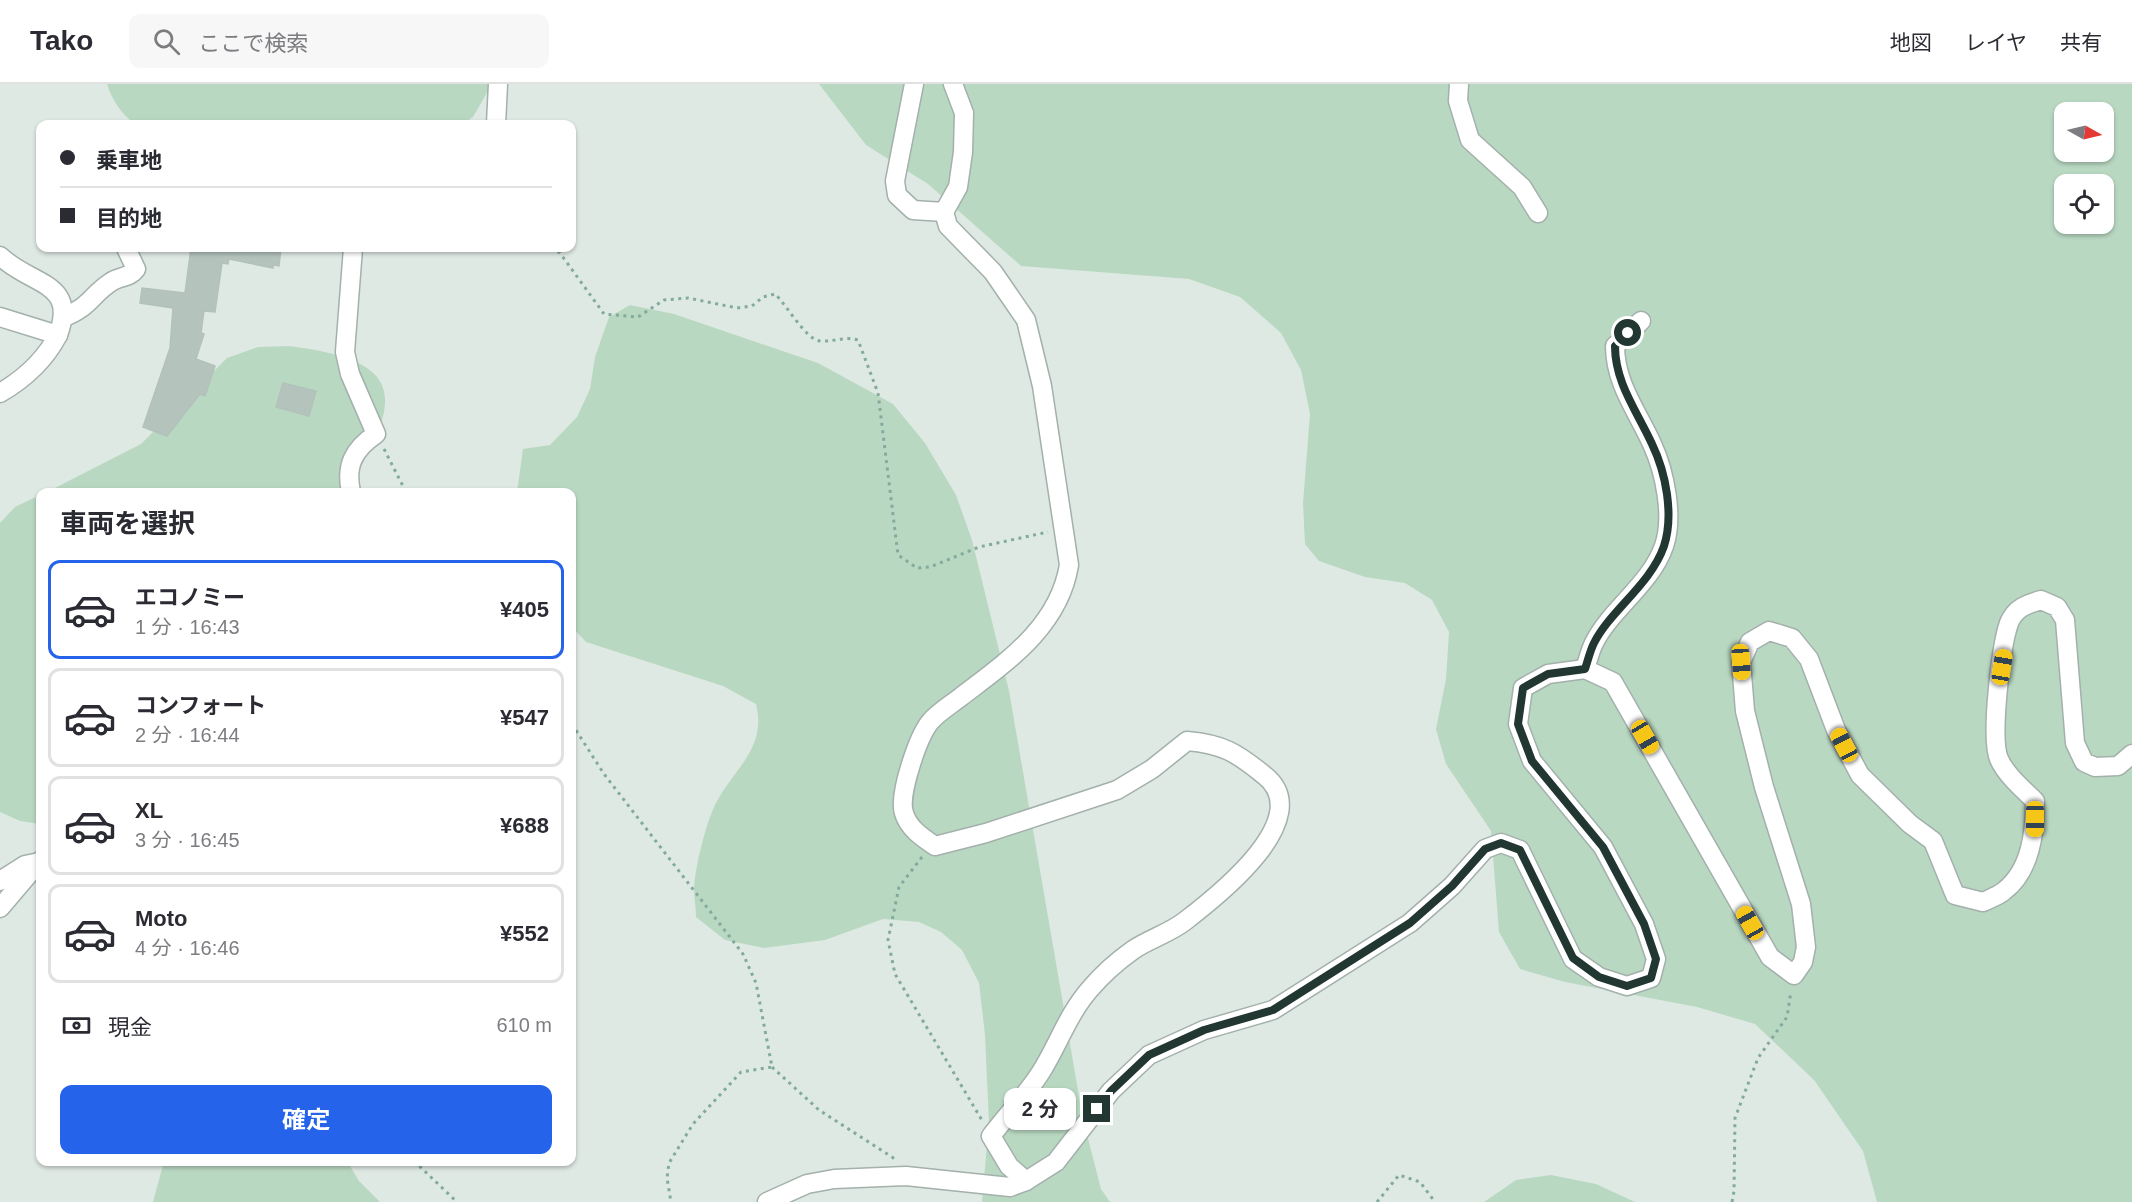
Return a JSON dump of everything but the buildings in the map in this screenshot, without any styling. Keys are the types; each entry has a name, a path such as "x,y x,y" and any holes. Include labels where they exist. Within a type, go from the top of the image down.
{"street":[{"path":"496,120 498,84"},
{"path":"914,84 895,181 897,195 913,210 944,212"},
{"path":"953,84 964,113 963,152 958,186 944,212 948,226 993,272 1026,320 1042,386 1069,565 1066,587 1052,613 1015,655 930,722 918,746 905,783 903,813 916,832 935,846 986,833 1117,790 1152,769 1187,741 1217,744 1252,765 1276,784 1282,808 1272,835 1247,866 1184,922 1133,950 1090,989 1063,1029 1041,1072 991,1136 1009,1166 1026,1181"},
{"path":"1460,84 1458,101 1470,140 1522,187 1538,213"},
{"path":"64,317 91,303 111,282 133,274 136,269 135,262 129,252"},
{"path":"351,488 352,456 360,444 376,434 350,374 345,352 353,252"},
{"path":"0,256 19,272 55,290 63,303 64,317 52,348 21,380 0,393"},
{"path":"0,318 58,335"},
{"path":"1585,669 1594,642 1644,581 1663,549 1669,527 1668,500 1653,446 1615,367 1615,346 1641,321"},
{"path":"767,1202 807,1184 834,1179 906,1176 1010,1187 1026,1181 1056,1162 1111,1091 1149,1055 1204,1030 1273,1010 1410,923 1452,886 1485,849 1501,843 1520,850 1573,958 1599,977 1627,986 1651,978 1656,959 1644,924 1603,847 1532,761 1518,724 1523,688 1548,674 1585,669 1613,682 1770,957 1794,975 1803,962 1806,947 1801,904 1764,787 1745,711 1741,662 1750,642 1768,631 1792,638 1809,659 1836,730 1860,775 1910,824 1933,841 1955,895 1983,902 2004,891 2021,869 2034,837 2035,801 2000,760 1994,741 1995,711 2010,622 2022,605 2041,600 2057,607 2065,620 2075,743 2084,762 2095,767 2118,766 2132,754"},
{"path":"0,881 25,865 36,863"},
{"path":"0,908 36,867"}],"path":[{"path":"558,252 604,314 638,317 664,300 688,298 737,308 752,306 764,297 775,294 810,338 820,341 846,336 858,340 878,393 898,555 908,564 917,568 930,567 980,547 1064,529"},
{"path":"376,434 404,488"},
{"path":"576,729 604,774 743,954 756,983 772,1067 819,1110 897,1160"},
{"path":"935,846 914,864 899,887 888,940 895,974 991,1136"},
{"path":"1732,1202 1735,1118 1758,1058 1787,1017 1794,975"},
{"path":"671,1202 667,1178 669,1163 693,1124 741,1072 772,1067"},
{"path":"419,1166 458,1202"},
{"path":"1377,1202 1399,1175 1419,1182 1435,1202"}],"green space":[{"path":"107,84 492,84 473,117 469,120 130,120 118,107"},
{"path":"819,84 2132,84 2132,1202 1877,1202 1863,1151 1814,1080 1755,1024 1697,1007 1565,982 1520,969 1499,932 1491,831 1446,764 1436,729 1446,679 1449,632 1432,600 1405,583 1365,577 1319,561 1305,544 1303,503 1310,414 1301,370 1281,333 1240,297 1189,279 1021,266 928,184 866,145"},
{"path":"630,305 674,314 818,363 893,404 925,443 956,495 972,540 1009,691 1083,1119 1101,1189 1110,1202 982,1202 989,1123 985,1035 979,983 962,950 941,932 919,922 883,919 825,940 764,948 725,940 696,917 695,880 705,833 716,803 753,745 757,733 756,704 723,686 586,642 576,631 576,488 518,488 523,449 550,445 577,417 590,389 595,357 609,317"},
{"path":"289,346 329,353 357,362 375,375 384,390 384,410 377,433 348,488 55,488 141,444 227,358 258,347"},
{"path":"36,497 36,823 20,821 0,812 0,523 15,507"},
{"path":"163,1166 350,1166 359,1181 380,1202 153,1202"},
{"path":"1551,1175 1596,1184 1635,1202 1484,1202 1516,1180"}],"route":[{"path":"1097,1109 1111,1091 1149,1055 1204,1030 1273,1010 1410,923 1452,886 1485,849 1501,843 1520,850 1573,958 1599,977 1627,986 1651,978 1656,959 1644,924 1603,847 1532,761 1518,724 1523,688 1548,674 1585,669 1594,642 1644,581 1663,549 1669,527 1668,500 1653,446 1615,367 1615,346 1628,333"}]}
